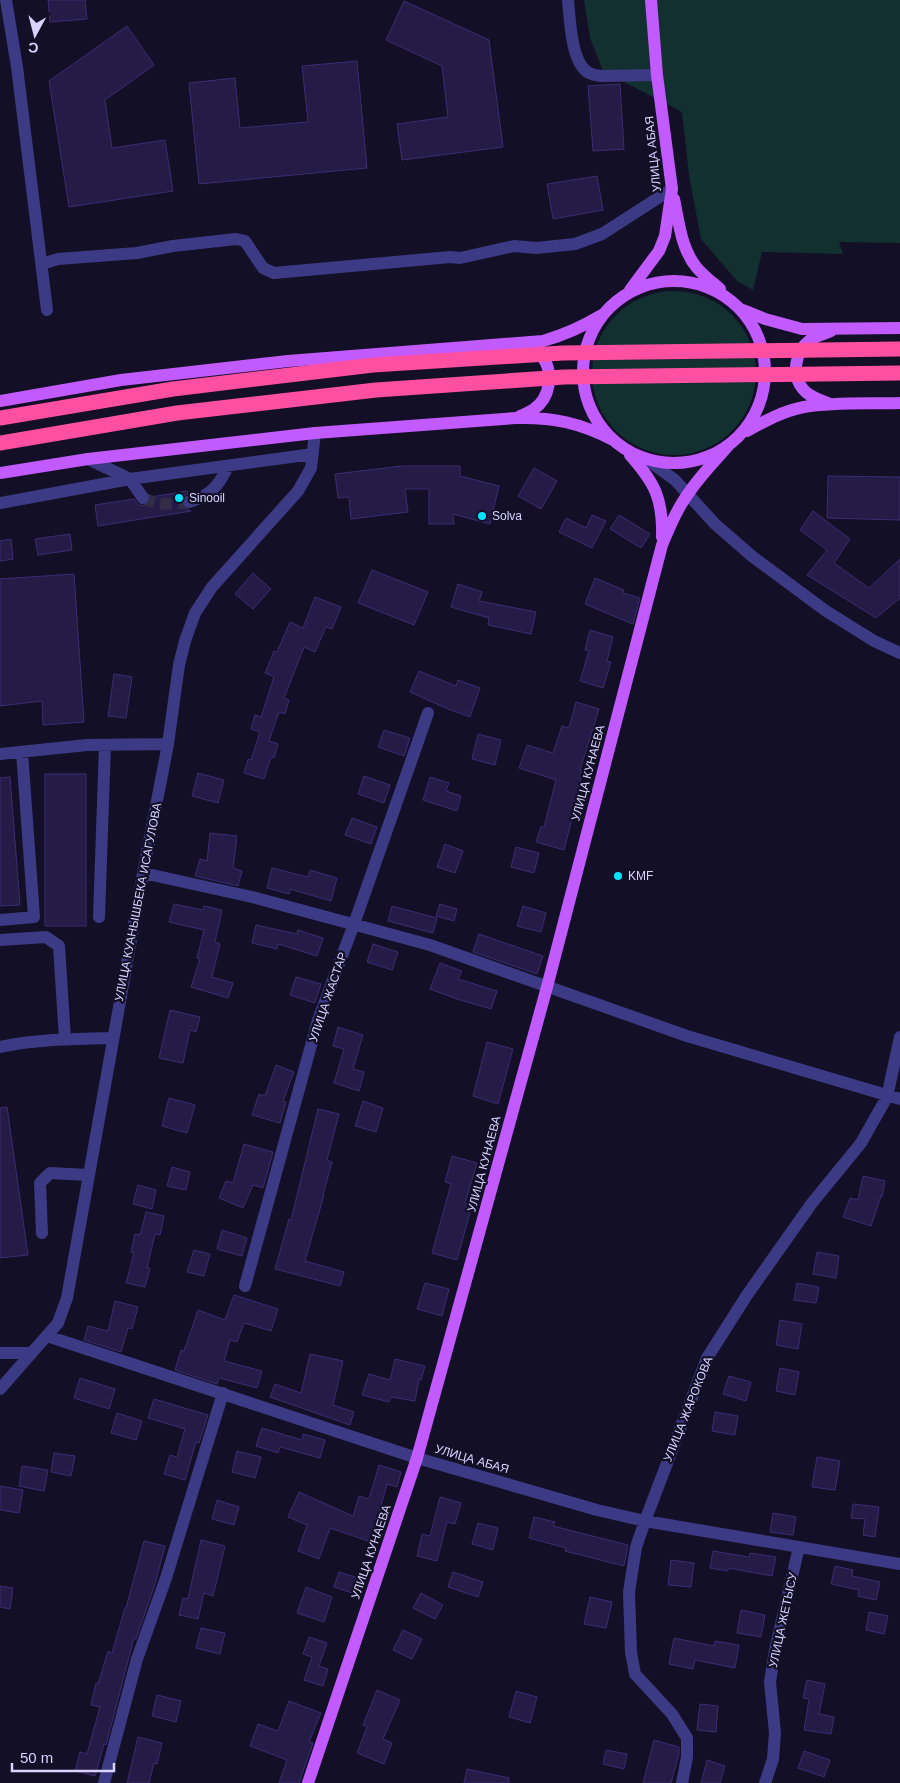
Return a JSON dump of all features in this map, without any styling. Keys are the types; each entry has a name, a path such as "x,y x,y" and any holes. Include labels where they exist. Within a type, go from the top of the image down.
{"highway":[{"path":"0,418 173,389 373,365 563,353 900,349"},
{"path":"0,443 177,413 376,390 564,377 900,373"}],"main road":[{"name":"УЛИЦА АБАЯ","path":"627,293 659,251 665,236 672,189 657,75 651,0"},
{"path":"672,189 682,240 688,254 697,267 741,309 753,325 761,343 766,362 765,382 761,401 753,419 741,435"},
{"path":"662,545 663,520 659,498 646,473 626,450 600,426 590,408 584,390 582,370 584,351 591,332 602,315 627,293 647,284 675,281 690,282 710,288 729,298"},
{"path":"741,309 783,325 802,329 900,328"},
{"path":"0,401 121,380 288,361 543,341 581,328 602,315"},
{"path":"831,405 803,390 798,381 796,359 800,350 810,340 836,329"},
{"path":"516,418 536,408 545,397 549,383 548,370 543,358 533,349 518,343"},
{"path":"662,545 677,511 688,493 709,466 741,435 781,413 803,407 900,403"},
{"path":"0,473 88,459 315,433 516,418 562,420 583,426 613,440"},
{"path":"626,450 646,459 667,463 689,462 709,456 728,446"},
{"name":"УЛИЦА КУНАЕВА","path":"308,1783 417,1458 547,987 662,545"}],"street":[{"path":"6,0 18,67 48,310"},
{"path":"568,0 575,51 585,71 601,76 657,75"},
{"path":"42,264 58,259 137,253 173,246 236,239 245,241 263,268 274,273 450,257 460,258 514,246 536,248 575,244 602,234 672,189"},
{"name":"УЛИЦА КУАНЫШБЕКА ИСАГУЛОВА","path":"0,1389 58,1323 66,1298 168,744 179,665 185,641 196,614 212,587 298,492 311,468 315,433"},
{"path":"0,503 130,479 313,454"},
{"path":"88,459 130,479 143,498"},
{"path":"646,459 675,480 716,524 753,557 826,611 874,641 900,652"},
{"path":"189,502 203,498 220,484 228,466"},
{"name":"УЛИЦА ЖАСТАР","path":"245,1286 318,1020 354,924 428,713"},
{"path":"0,754 106,745 168,744"},
{"path":"99,917 106,745"},
{"path":"22,752 34,917 46,937 59,946 65,1039"},
{"path":"143,873 252,897 430,945 687,1036 900,1100"},
{"path":"0,920 34,917"},
{"path":"0,940 46,937"},
{"name":"УЛИЦА ЖАРОКОВА","path":"682,1783 687,1756 687,1738 672,1714 635,1674 630,1652 629,1592 636,1547 644,1521 707,1358 747,1295 812,1203 861,1143 887,1097 900,1037"},
{"path":"0,1047 15,1043 65,1039 113,1038"},
{"path":"42,1234 40,1183 50,1173 88,1176"},
{"name":"УЛИЦА АБАЯ","path":"47,1336 417,1458 597,1510 644,1521 900,1564"},
{"path":"0,1353 32,1353"},
{"path":"104,1783 137,1659 166,1578 223,1393"},
{"name":"УЛИЦА ЖЕТЫСУ","path":"765,1783 774,1759 775,1733 770,1682 775,1650 799,1547"}],"green space":[{"path":"584,0 900,0 900,243 839,242 843,254 762,252 753,290 737,281 701,239 689,175 682,112 603,71 590,38"},
{"path":"666,291 682,291 705,297 720,305 732,315 742,327 750,342 756,365 756,381 750,404 742,419 732,431 720,441 705,449 682,455 666,455 643,449 628,441 606,419 596,397 592,381 592,365 598,342 606,327 628,305 650,295"}],"building":[{"path":"48,0 85,0 87,19 50,22"},
{"path":"404,1 489,40 503,147 402,160 397,124 448,117 442,66 386,40"},
{"path":"127,26 154,65 105,100 112,148 165,140 173,191 69,207 49,81"},
{"path":"357,61 367,168 199,184 189,83 235,78 240,128 308,122 302,66"},
{"path":"620,84 624,149 593,151 588,86"},
{"path":"597,176 603,210 553,219 547,184"},
{"path":"402,466 460,466 460,476 499,486 490,524 453,514 454,524 429,524 429,489 405,489 408,512 351,519 349,497 338,498 335,474"},
{"path":"534,468 557,481 541,509 518,496"},
{"path":"828,476 900,477 900,520 827,518"},
{"path":"187,491 188,494 183,496 181,504 184,508 191,511 98,526 95,505 134,499 139,505 144,506 150,502 151,497"},
{"path":"813,511 850,539 834,563 869,588 900,559 900,598 876,618 807,575 827,550 800,530"},
{"path":"592,515 606,521 592,548 559,532 566,518 586,528"},
{"path":"619,515 650,534 641,548 610,529"},
{"path":"70,534 72,550 38,555 35,539"},
{"path":"11,539 13,559 0,561 0,541"},
{"path":"372,570 428,592 414,625 358,603"},
{"path":"253,573 271,589 253,609 235,594"},
{"path":"74,574 84,722 43,725 42,701 0,706 0,579"},
{"path":"595,578 624,590 623,593 640,598 633,624 585,604"},
{"path":"458,584 482,592 479,601 536,612 531,634 488,625 489,618 451,607"},
{"path":"315,597 341,607 332,629 326,627 315,652 304,647 284,698 289,700 285,714 279,712 269,741 278,744 274,758 271,757 264,779 244,773 248,759 251,760 260,732 251,729 255,715 261,717 274,677 265,673 274,651 277,652 290,622 303,628"},
{"path":"590,630 613,637 607,661 611,662 603,688 580,681 589,651 585,650"},
{"path":"419,671 456,686 458,680 480,688 470,717 410,692"},
{"path":"114,674 132,677 126,718 108,716"},
{"path":"576,702 599,709 580,770 583,771 574,802 576,802 564,850 536,842 541,827 544,827 556,780 519,768 527,745 553,753 562,726 569,728"},
{"path":"384,730 410,738 404,756 378,747"},
{"path":"478,734 501,740 495,765 472,759"},
{"path":"198,773 224,780 218,803 192,796"},
{"path":"45,774 86,774 86,926 45,926"},
{"path":"364,776 390,785 384,803 358,794"},
{"path":"10,777 20,905 0,906 0,778"},
{"path":"430,777 449,783 446,791 461,796 457,811 423,800"},
{"path":"352,818 377,827 371,844 345,835"},
{"path":"210,833 237,836 233,868 242,871 238,886 195,876 200,859 207,861"},
{"path":"445,844 463,851 455,873 437,867"},
{"path":"516,847 539,853 534,873 511,867"},
{"path":"272,868 308,877 310,870 337,878 331,901 290,889 289,894 267,888"},
{"path":"174,904 203,910 204,906 222,910 215,942 220,944 212,977 233,983 228,998 191,987 200,959 197,958 204,930 169,922"},
{"path":"440,904 457,909 454,921 436,916"},
{"path":"392,906 437,918 433,933 388,921"},
{"path":"523,906 546,913 541,932 517,926"},
{"path":"256,925 297,934 298,930 323,938 317,956 278,944 277,949 252,943"},
{"path":"479,934 543,956 537,974 473,952"},
{"path":"373,944 398,952 392,970 367,962"},
{"path":"440,963 462,971 458,979 497,991 491,1009 430,989"},
{"path":"296,977 321,984 315,1003 290,995"},
{"path":"170,1010 200,1017 196,1032 190,1030 183,1063 159,1058"},
{"path":"338,1027 363,1035 353,1069 364,1072 359,1091 334,1083 344,1049 333,1046"},
{"path":"487,1042 513,1049 498,1104 473,1096"},
{"path":"276,1065 294,1072 283,1101 286,1102 280,1123 252,1115 259,1094 265,1096"},
{"path":"169,1098 195,1105 187,1133 162,1126"},
{"path":"363,1101 383,1108 376,1132 355,1126"},
{"path":"7,1107 28,1255 0,1258 0,1108"},
{"path":"318,1109 339,1114 327,1160 332,1162 305,1261 344,1272 340,1286 275,1269 289,1219 291,1220"},
{"path":"244,1144 273,1152 263,1188 253,1185 243,1208 219,1198 226,1181 233,1183"},
{"path":"452,1156 477,1163 465,1203 472,1205 457,1260 432,1253 451,1184 445,1182"},
{"path":"172,1167 190,1172 186,1190 167,1186"},
{"path":"863,1176 885,1181 882,1197 871,1226 843,1217 850,1198 858,1200"},
{"path":"138,1185 156,1190 152,1209 133,1204"},
{"path":"146,1212 164,1216 160,1235 155,1234 147,1268 150,1268 145,1287 126,1283 134,1253 131,1252 135,1234 140,1235"},
{"path":"222,1230 247,1238 242,1256 217,1249"},
{"path":"194,1250 210,1254 204,1276 187,1272"},
{"path":"817,1252 839,1256 836,1278 813,1274"},
{"path":"425,1283 449,1289 442,1316 417,1309"},
{"path":"797,1283 819,1287 816,1303 794,1300"},
{"path":"234,1295 278,1309 271,1331 244,1323 237,1342 230,1340 224,1361 262,1371 257,1388 219,1378 217,1384 175,1370 181,1350 184,1351 198,1310 225,1320"},
{"path":"115,1301 138,1307 132,1329 128,1328 121,1352 84,1340 88,1326 108,1331"},
{"path":"780,1320 802,1324 798,1349 776,1345"},
{"path":"310,1354 343,1361 333,1405 354,1412 350,1425 270,1397 275,1384 301,1393"},
{"path":"395,1359 425,1366 421,1380 419,1379 415,1401 391,1397 389,1402 362,1395 369,1374 390,1380"},
{"path":"780,1368 799,1372 795,1395 776,1391"},
{"path":"729,1376 751,1382 746,1401 723,1394"},
{"path":"80,1378 115,1389 109,1409 74,1398"},
{"path":"154,1399 208,1415 199,1443 196,1442 185,1480 164,1474 170,1455 177,1457 185,1429 148,1418"},
{"path":"715,1412 738,1416 735,1435 712,1431"},
{"path":"117,1413 142,1421 136,1440 111,1433"},
{"path":"262,1428 302,1440 303,1434 325,1440 320,1458 280,1447 278,1453 256,1446"},
{"path":"237,1451 261,1457 255,1478 232,1472"},
{"path":"54,1453 75,1456 71,1476 51,1472"},
{"path":"817,1457 840,1461 835,1490 812,1487"},
{"path":"379,1465 401,1472 397,1487 387,1484 371,1542 330,1528 319,1559 298,1551 307,1525 288,1517 299,1492 353,1516 359,1496 369,1499"},
{"path":"22,1466 48,1470 44,1491 19,1486"},
{"path":"0,1486 23,1490 19,1513 0,1510"},
{"path":"440,1497 461,1503 455,1524 447,1522 437,1561 417,1556 422,1534 430,1536"},
{"path":"217,1500 239,1507 234,1525 212,1519"},
{"path":"853,1504 879,1507 875,1537 863,1535 865,1519 851,1518"},
{"path":"773,1513 796,1517 793,1535 770,1532"},
{"path":"534,1517 555,1522 553,1526 628,1545 624,1566 565,1551 566,1548 529,1538"},
{"path":"478,1523 498,1528 493,1550 472,1544"},
{"path":"201,1540 225,1546 213,1596 204,1593 198,1619 179,1615 183,1598 188,1599"},
{"path":"144,1541 165,1546 155,1584 136,1639 134,1638 106,1745 104,1744 95,1776 75,1771 80,1752 87,1754 100,1707 91,1705 96,1683 98,1684 108,1651 112,1653"},
{"path":"713,1551 749,1557 750,1553 776,1557 772,1576 728,1568 728,1571 710,1568"},
{"path":"671,1560 694,1563 691,1587 668,1585"},
{"path":"835,1566 853,1570 852,1576 880,1582 876,1600 858,1596 859,1590 831,1584"},
{"path":"339,1572 361,1579 355,1594 334,1587"},
{"path":"453,1572 483,1582 478,1597 448,1587"},
{"path":"0,1586 13,1588 10,1609 0,1607"},
{"path":"306,1587 332,1597 324,1622 297,1613"},
{"path":"421,1593 443,1605 435,1619 413,1608"},
{"path":"590,1597 612,1602 606,1628 584,1624"},
{"path":"741,1610 765,1615 761,1637 737,1633"},
{"path":"869,1612 888,1616 884,1634 866,1630"},
{"path":"201,1628 225,1633 220,1654 196,1648"},
{"path":"403,1630 422,1639 412,1659 393,1650"},
{"path":"309,1637 327,1643 319,1666 328,1669 323,1686 304,1680 312,1657 303,1654"},
{"path":"674,1638 714,1646 715,1641 739,1645 735,1668 695,1660 693,1669 669,1664"},
{"path":"807,1680 825,1684 819,1714 834,1717 831,1734 804,1730 809,1699 803,1698"},
{"path":"377,1690 400,1700 383,1739 392,1743 384,1764 357,1753 367,1727 363,1725"},
{"path":"516,1691 537,1697 530,1723 509,1717"},
{"path":"157,1695 181,1701 176,1722 152,1716"},
{"path":"289,1701 321,1713 309,1742 313,1743 299,1783 279,1783 287,1760 250,1746 258,1724 278,1731"},
{"path":"700,1704 718,1706 716,1732 697,1730"},
{"path":"138,1737 162,1743 157,1764 154,1763 149,1783 127,1783"},
{"path":"654,1740 679,1747 679,1754 671,1783 643,1783"},
{"path":"606,1750 627,1754 624,1769 603,1764"},
{"path":"804,1751 830,1760 824,1777 798,1768"},
{"path":"707,1760 725,1766 720,1783 701,1783"},
{"path":"467,1769 509,1778 509,1783 464,1783"}],"tunnel":[{"path":"143,498 149,501 171,504 189,502"}],"place":[{"name":"Sinooil","path":"179,498"},
{"name":"Solva","path":"482,516"},
{"name":"KMF","path":"618,876"}]}
